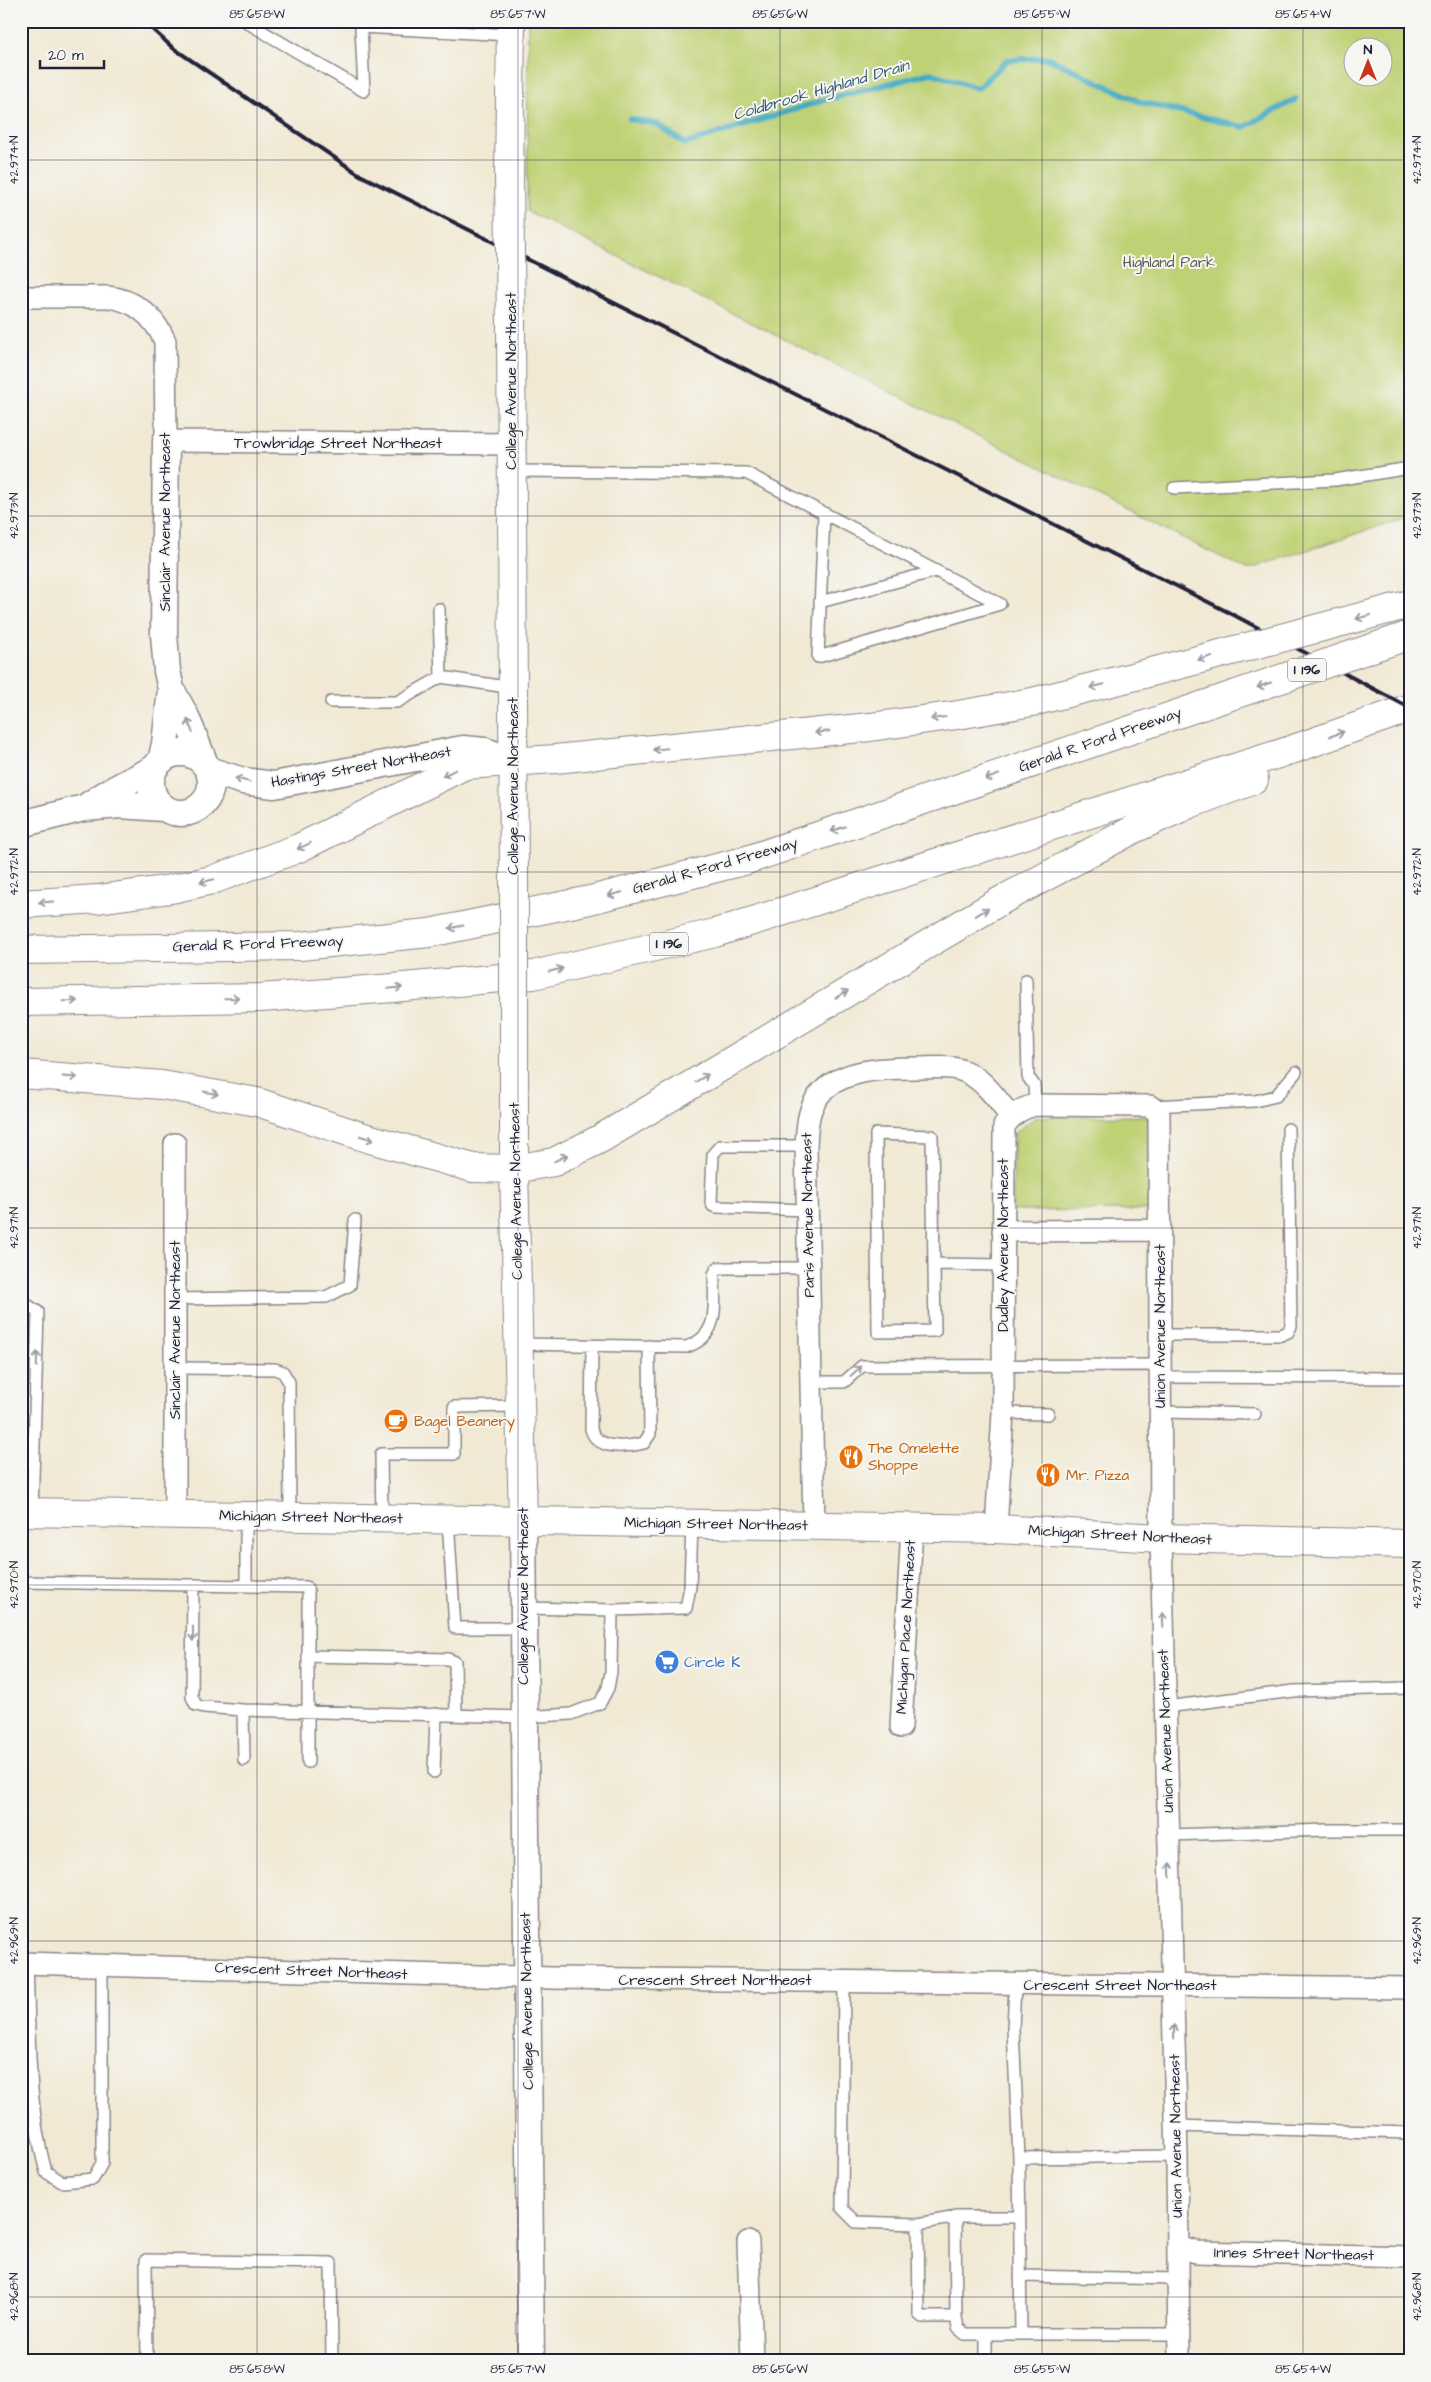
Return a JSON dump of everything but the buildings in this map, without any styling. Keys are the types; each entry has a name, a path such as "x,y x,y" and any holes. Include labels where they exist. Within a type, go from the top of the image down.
{"main road":[{"name":"College Avenue Northeast","path":"511,28 509,178 512,471 514,1169 523,1519"},
{"path":"21,904 98,899 171,889 212,880 299,848 465,765 555,759 880,726 1032,702 1410,604"},
{"name":"Gerald R Ford Freeway","path":"21,950 300,946 429,933 590,900 744,861 1410,635"},
{"name":"I 196","path":"21,1002 260,998 533,975 715,934 1291,750 1410,708"},
{"path":"21,1074 138,1082 257,1102 366,1138 473,1168 514,1169 554,1162 600,1139 1002,900 1136,828 1192,803 1260,778 1291,750"},
{"name":"Michigan Street Northeast","path":"27,1512 912,1527 996,1529 1161,1538 1410,1544"}],"street":[{"name":"Sinclair Avenue Northeast","path":"21,297 120,298 141,307 159,328 165,341 164,634 167,670 171,689 186,717 207,767"},
{"name":"Trowbridge Street Northeast","path":"166,441 511,444"},
{"name":"Sinclair Avenue Northeast","path":"158,765 165,744 171,689"},
{"name":"Hastings Street Northeast","path":"207,767 243,781 274,784 463,749 485,751 513,761"},
{"path":"21,824 84,808 120,805 164,808 178,814 198,809 210,793 212,783 207,767 188,754 179,753 84,808"},
{"path":"158,765 151,788 154,797 164,808"},
{"name":"Paris Avenue Northeast","path":"814,1526 806,1146 808,1120 815,1101 829,1086 851,1076 881,1068 952,1068 969,1073 1011,1117"},
{"path":"1011,1117 1022,1108 1035,1105 1150,1106"},
{"name":"Union Avenue Northeast","path":"1150,1106 1159,1114 1161,1538 1177,2156 1179,2361"},
{"name":"Dudley Avenue Northeast","path":"996,1529 1003,1413 1004,1126 1011,1117"},
{"name":"Sinclair Avenue Northeast","path":"175,1144 175,1516"},
{"path":"1003,1231 1159,1230"},
{"name":"College Avenue Northeast","path":"523,1519 531,2361"},
{"name":"Michigan Place Northeast","path":"901,1727 912,1527"},
{"name":"Crescent Street Northeast","path":"24,1963 526,1978 1410,1988"},
{"path":"748,2242 752,2361"},
{"name":"Innes Street Northeast","path":"1178,2247 1196,2252 1410,2257"}],"lane":[{"path":"248,24 364,91 361,27 511,28"},
{"path":"1174,488 1335,480 1410,468"},
{"path":"512,471 746,473 1000,604 818,657 824,514"},
{"path":"820,602 936,571"},
{"path":"439,609 441,677"},
{"path":"331,702 397,702 441,677 513,688"},
{"path":"1026,980 1028,1077 1034,1084 1035,1105"},
{"path":"1150,1106 1255,1101 1276,1096 1296,1072"},
{"path":"1160,1335 1281,1335 1288,1332 1291,1326 1288,1129"},
{"path":"876,1134 932,1136 934,1264 935,1332 878,1332 876,1134"},
{"path":"806,1146 720,1146 713,1154 711,1202 713,1206 717,1207 807,1210"},
{"path":"175,1299 326,1296 341,1291 350,1285 355,1220"},
{"path":"934,1264 1003,1265"},
{"path":"518,1344 686,1347 708,1334 712,1326 714,1274 718,1268 809,1268"},
{"path":"21,1301 38,1312 34,1442 27,1512"},
{"path":"592,1346 591,1430 593,1438 599,1443 619,1446 644,1443 650,1434 649,1346"},
{"path":"811,1382 844,1382 862,1366 1003,1366 1410,1378"},
{"path":"175,1368 275,1368 283,1372 289,1382 290,1517"},
{"path":"382,1518 381,1454 454,1454 454,1407 520,1406"},
{"path":"1161,1412 1255,1414"},
{"path":"1003,1413 1048,1414"},
{"path":"21,1442 34,1442"},
{"path":"246,1517 246,1586"},
{"path":"448,1518 456,1628 524,1618 612,1610 686,1608 690,1587 692,1523"},
{"path":"21,1575 21,1582 306,1587 308,1591 308,1762"},
{"path":"193,1585 192,1697 196,1704 204,1707 243,1710 524,1717 571,1714 600,1703 608,1688 611,1672 612,1610"},
{"path":"308,1656 448,1659 455,1662 456,1715"},
{"path":"1166,1707 1294,1691 1410,1688"},
{"path":"243,1710 244,1760"},
{"path":"434,1772 436,1714"},
{"path":"1169,1835 1327,1830 1410,1830"},
{"path":"24,1963 31,2076 39,2146 46,2172 62,2182 93,2179 102,2163 102,1965"},
{"path":"844,1981 842,2208 856,2222 918,2224 955,2217 1019,2217"},
{"path":"1015,1985 1013,2030 1018,2158 1021,2334"},
{"path":"1176,2126 1410,2133"},
{"path":"1018,2158 1177,2156"},
{"path":"955,2217 956,2317 958,2328 965,2334 1179,2334"},
{"path":"918,2224 919,2314 922,2317 956,2317"},
{"path":"147,2361 146,2260 331,2263 332,2361"},
{"path":"1020,2276 1178,2279"},
{"path":"986,2334 986,2361"}],"green space":[{"name":"Highland Park","path":"528,21 1410,21 1410,516 1247,570 527,211"},
{"path":"1148,1116 1149,1210 1013,1211 1014,1133 1036,1117"}],"waterway":[{"name":"Coldbrook Highland Drain","path":"630,119 657,124 685,144 824,100 931,73 978,88 1007,60 1048,58 1140,102 1244,127 1296,99"}],"railway":[{"path":"143,21 173,48 360,175 1228,612 1410,708"}],"place":[{"name":"Bagel Beanery","path":"396,1421"},
{"name":"The Omelette Shoppe","path":"851,1457"},
{"name":"Mr. Pizza","path":"1048,1475"},
{"name":"Circle K","path":"667,1662"}]}
